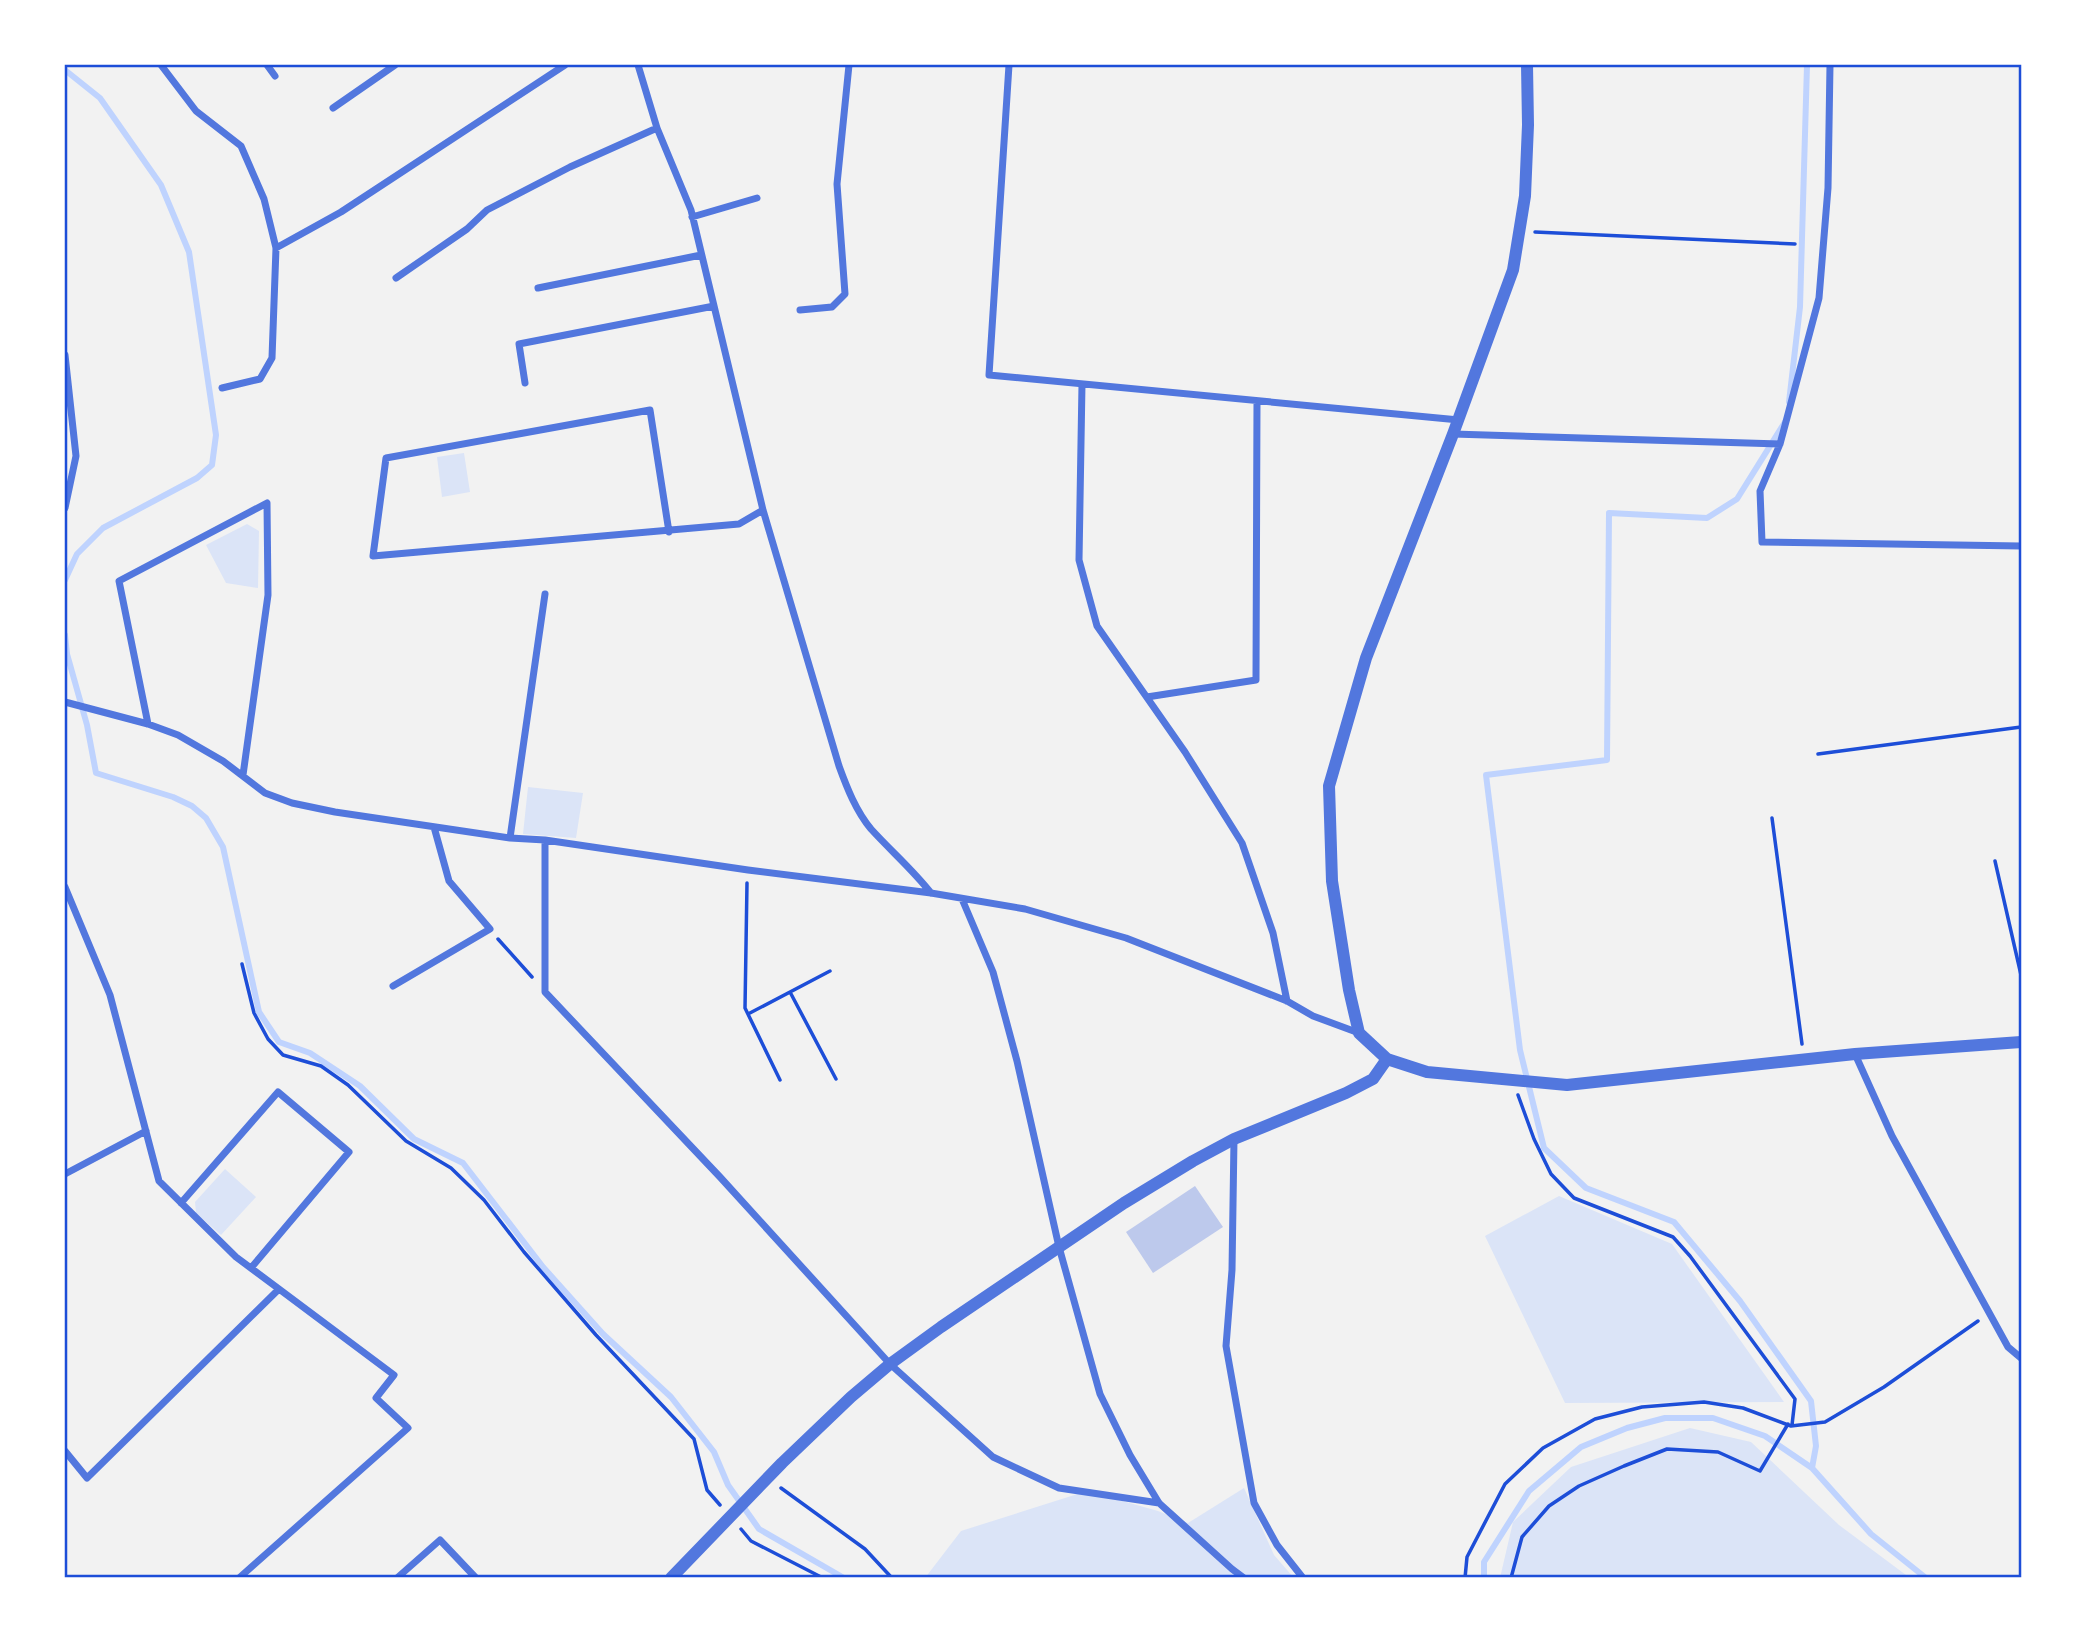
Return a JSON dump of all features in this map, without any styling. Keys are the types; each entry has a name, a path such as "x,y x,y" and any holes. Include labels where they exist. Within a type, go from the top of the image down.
{"street":[{"path":"161,65 196,111 242,146 264,199 276,248 272,358 260,379 222,388"},
{"path":"267,65 275,76"},
{"path":"332,108 395,65"},
{"path":"276,248 341,212 565,65"},
{"path":"638,65 657,128 692,217 763,510 839,766 850,796 870,828 918,875 931,893"},
{"path":"800,310 832,307 845,294 837,184 849,65"},
{"path":"1009,65 989,375 1458,420"},
{"path":"1359,1033 1349,990 1332,881 1329,786 1366,658 1513,270 1525,196 1527,65"},
{"path":"1830,65 1828,188 1819,298 1780,444 1760,491 1762,542 2021,545"},
{"path":"396,278 467,229 487,210 570,167 657,128"},
{"path":"692,217 757,198"},
{"path":"538,288 701,255"},
{"path":"525,383 519,344 714,306"},
{"path":"65,355 76,456 65,508"},
{"path":"1082,384 1079,560 1097,626 1185,752 1242,843 1273,933 1287,1001"},
{"path":"1147,697 1256,680 1257,401"},
{"path":"669,532 650,410 386,458 373,556 669,532 739,524 763,510"},
{"path":"1453,434 1780,444"},
{"path":"148,724 119,581 267,503 268,595 243,775"},
{"path":"510,838 545,594"},
{"path":"65,702 148,724 178,735 201,747 265,793 292,803 510,838 545,840 748,870 931,893 1026,909 1126,938 1287,1001 1313,1016 1359,1033 1387,1059 1427,1072 1567,1085 1855,1055 2021,1042"},
{"path":"393,986 490,929 449,881 435,827"},
{"path":"545,840 545,992 720,1177 890,1364 993,1457 1059,1488 1159,1503"},
{"path":"65,887 110,995 159,1181 236,1257 394,1375 376,1398 408,1428 239,1578"},
{"path":"962,899 993,972 1017,1062 1059,1247 1100,1394 1130,1455 1159,1503 1244,1578"},
{"path":"1855,1055 1892,1136 2008,1346 2021,1358"},
{"path":"671,1578 766,1480 890,1364 1059,1247 1164,1179 1234,1139 1346,1093 1373,1079 1387,1059"},
{"path":"181,1203 278,1093 349,1152 251,1268"},
{"path":"65,1174 146,1130"},
{"path":"1234,1139 1232,1270 1226,1346 1254,1503 1277,1545 1303,1578"},
{"path":"65,1451 87,1478 279,1289"},
{"path":"397,1578 440,1540 476,1578"}],"path":[{"path":"1519,231 1795,244"},
{"path":"1818,754 2021,727"},
{"path":"1772,818 1805,1060"},
{"path":"1995,860 2021,975"},
{"path":"748,870 745,1008 780,1080"},
{"path":"490,929 545,992"},
{"path":"242,964 254,1013 268,1038 283,1055 321,1066 348,1085 406,1141 452,1168 484,1200 569,1304 694,1439 707,1490 751,1541 823,1578"},
{"path":"748,1014 830,971"},
{"path":"790,992 836,1079"},
{"path":"1511,1578 1522,1537 1549,1506 1579,1486 1624,1466 1667,1449 1718,1452 1760,1471 1790,1425 1795,1399 1690,1256 1673,1237 1574,1198 1551,1174 1534,1139 1513,1080"},
{"path":"1465,1578 1467,1557 1505,1484 1543,1448 1595,1419 1642,1407 1704,1402 1743,1408 1790,1425 1825,1422 1884,1387 1989,1313"},
{"path":"766,1480 865,1549 892,1578"}],"shaded area":[{"path":"464,453 470,492 442,497 437,457"},
{"path":"247,524 259,531 258,588 226,583 206,545"},
{"path":"528,787 583,793 576,838 523,834"},
{"path":"225,1169 256,1197 221,1235 196,1213 195,1202"},
{"path":"1559,1196 1672,1244 1784,1402 1565,1403 1485,1236"},
{"path":"1690,1428 1751,1442 1839,1525 1910,1578 1500,1578 1513,1522 1571,1467"},
{"path":"1244,1488 1274,1555 1294,1578 925,1578 961,1531 1087,1491 1158,1511 1188,1523"}],"building":[{"path":"1195,1186 1223,1227 1153,1273 1126,1232"}],"waterway":[{"path":"1789,402 1800,307 1807,65"},
{"path":"65,70 100,98 161,185 189,252 216,435 212,465 197,478 103,528 77,554 65,580"},
{"path":"1785,422 1737,499 1707,518 1609,513 1607,760 1486,775 1520,1050 1544,1148 1586,1188 1674,1222 1740,1301 1811,1401 1816,1446 1812,1468"},
{"path":"65,635 67,654 87,725 96,773 173,797 192,806 206,818 223,847 259,1012 279,1042 310,1053 360,1086 414,1139 463,1163 543,1267 603,1334 671,1397 714,1452 728,1485 759,1529 844,1578"},
{"path":"1484,1578 1484,1562 1529,1491 1581,1447 1627,1428 1665,1418 1713,1418 1765,1436 1812,1468 1871,1534 1926,1578"}]}
